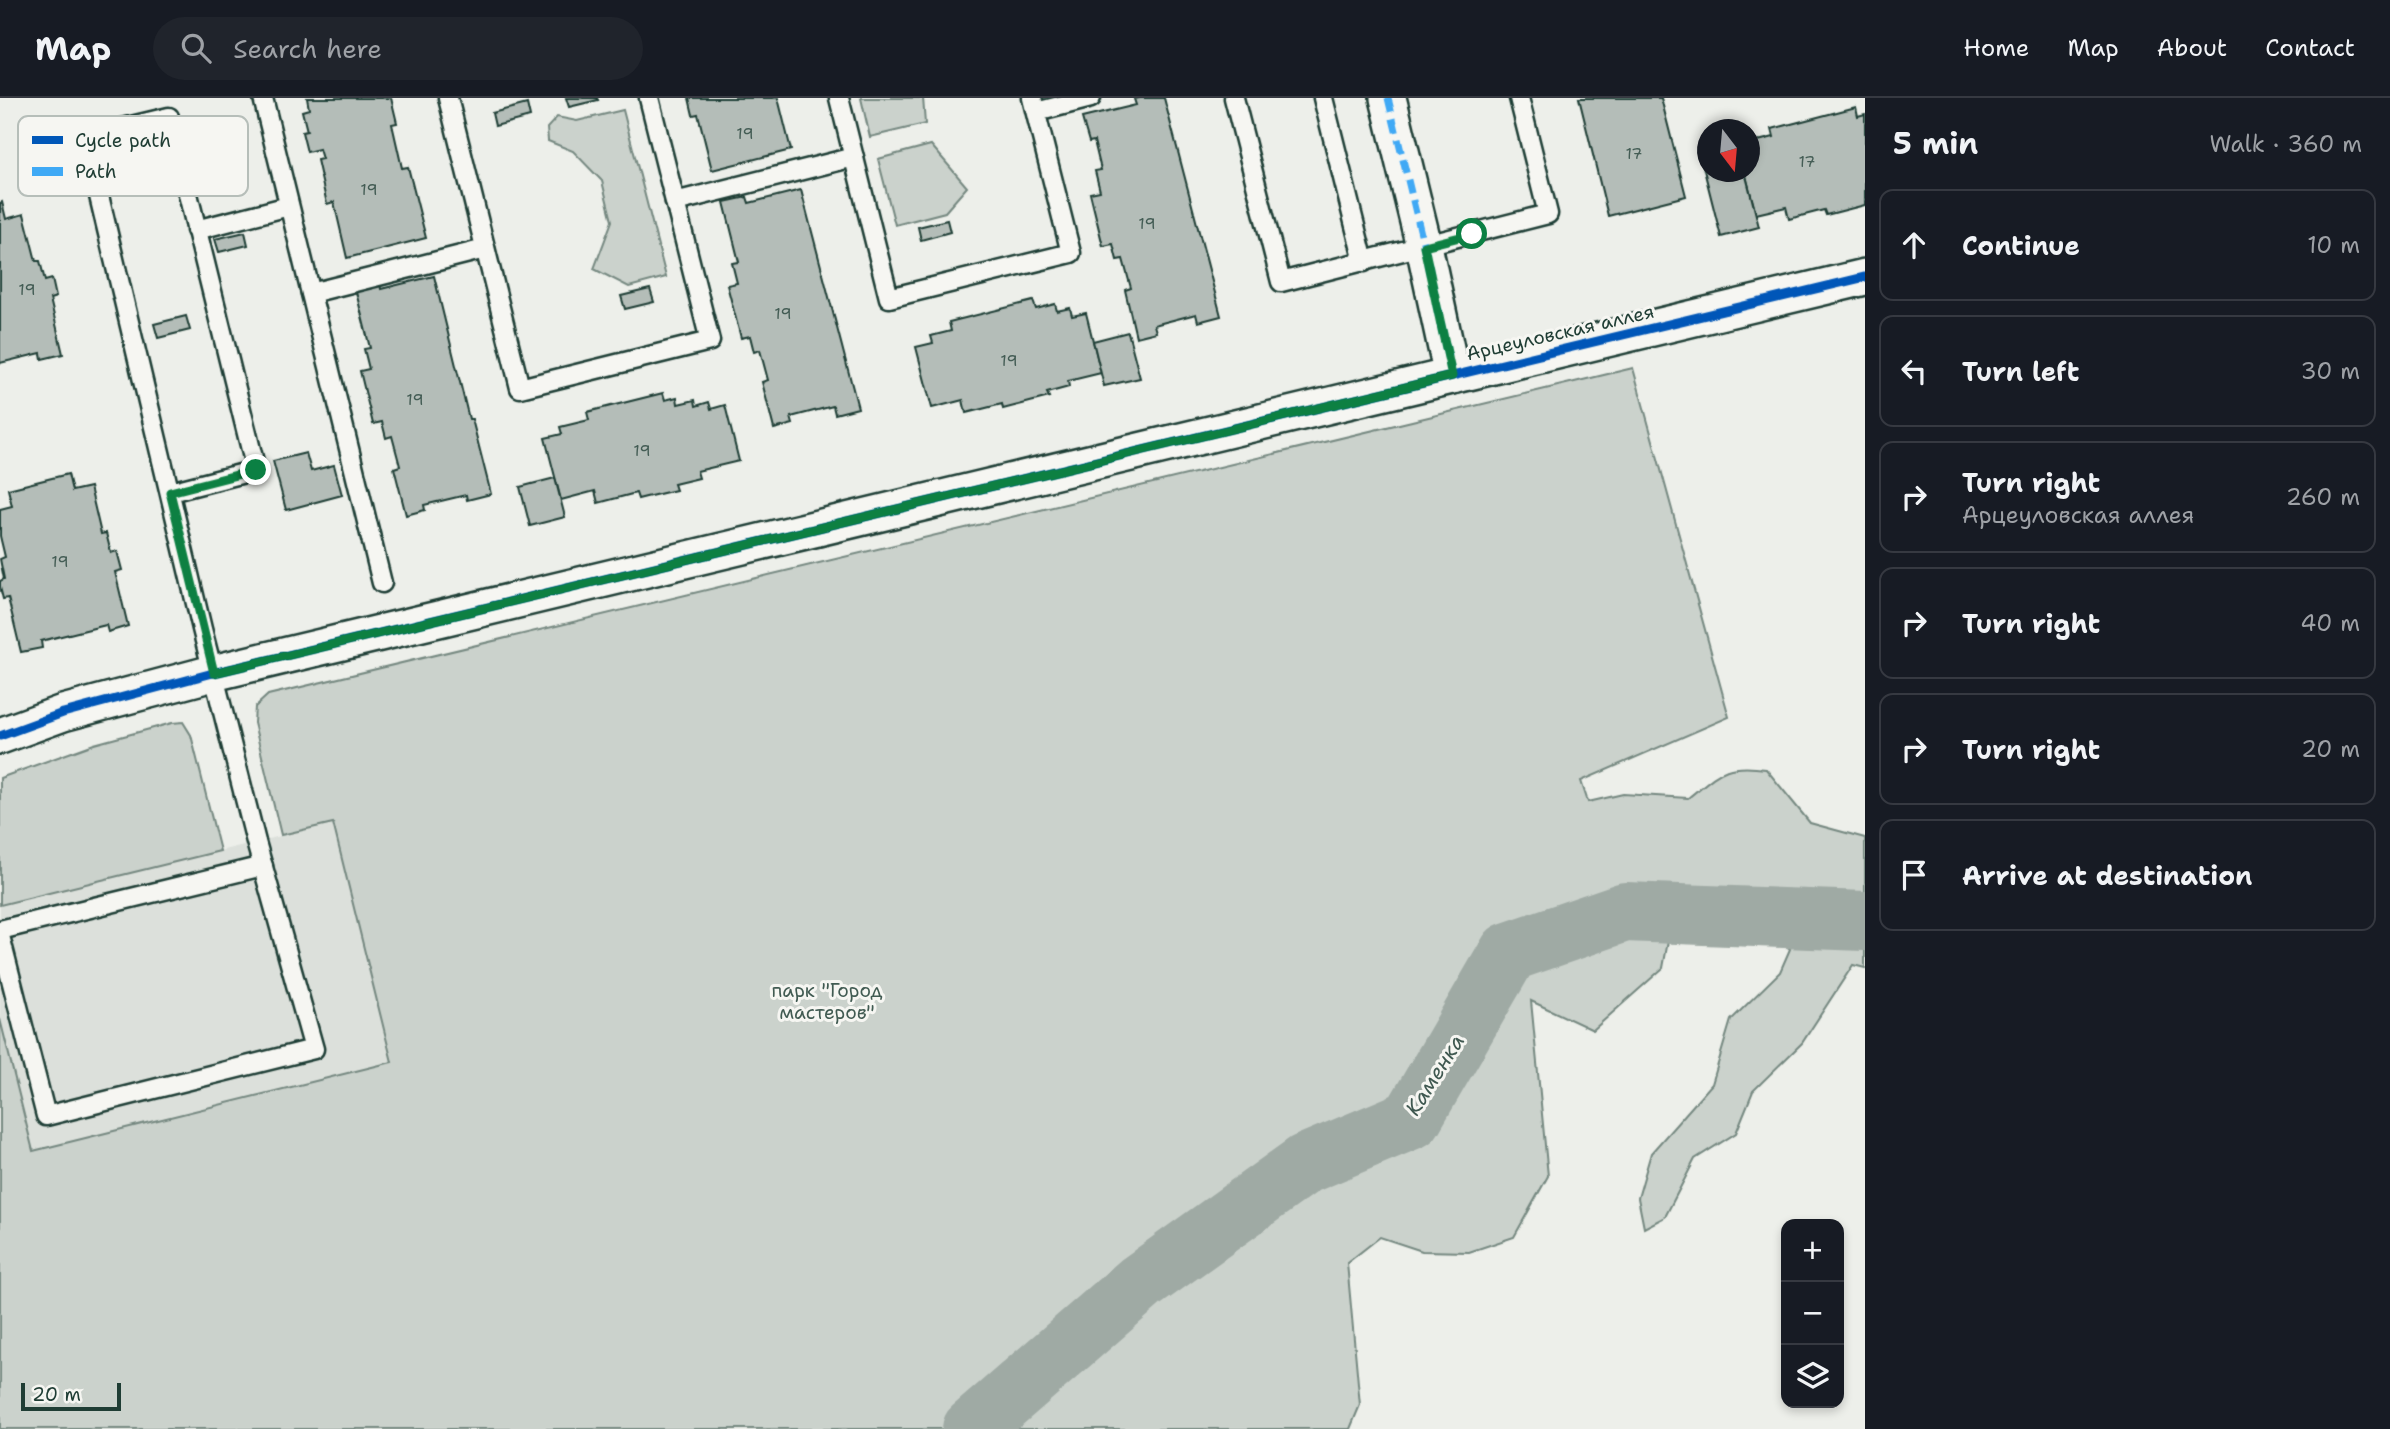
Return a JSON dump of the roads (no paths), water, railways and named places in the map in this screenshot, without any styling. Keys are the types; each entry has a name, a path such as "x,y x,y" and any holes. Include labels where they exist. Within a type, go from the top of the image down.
{"street":[{"path":"1388,98 1452,376"},
{"name":"Арцеуловская аллея","path":"0,736 63,713 214,673 1865,277"}],"lane":[{"path":"263,98 382,583"},
{"path":"448,98 520,388 710,341 649,98"},
{"path":"839,98 889,298 1071,253 1034,105 1090,98"},
{"path":"1234,98 1282,282 1548,215 1519,98"},
{"path":"1323,98 1364,261"},
{"path":"675,202 854,158"},
{"path":"0,936 46,1116 314,1049 263,866 214,673 99,196"},
{"path":"170,492 256,470 189,196"},
{"path":"197,230 289,206"},
{"path":"311,293 485,249"},
{"path":"0,930 263,866"}],"waterway":[{"name":"Каменка","path":"972,1429 1141,1282 1305,1164 1412,1119 1509,952 1625,912 1865,921"}],"park label":[{"name":"парк \"Город мастеров\"","path":"827,1001"}]}
